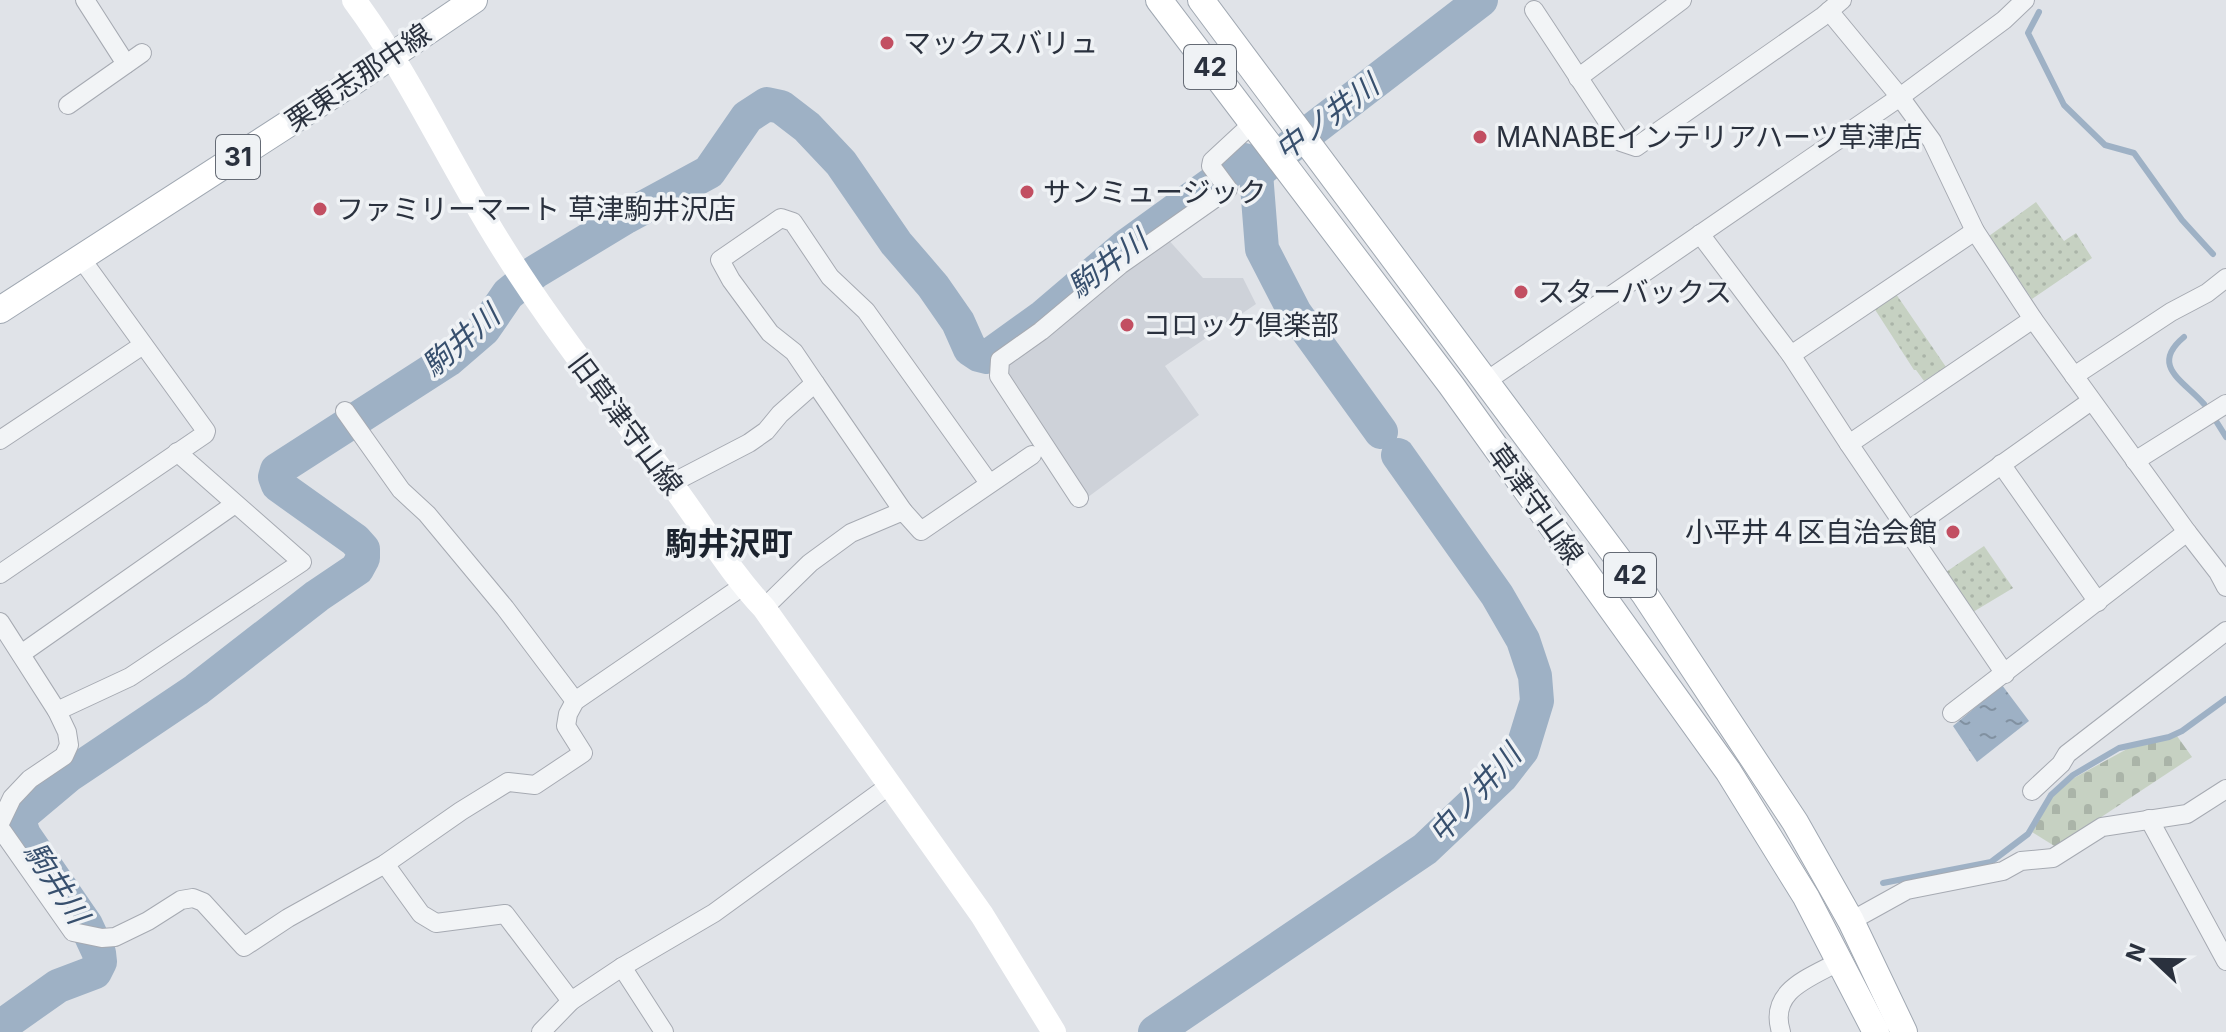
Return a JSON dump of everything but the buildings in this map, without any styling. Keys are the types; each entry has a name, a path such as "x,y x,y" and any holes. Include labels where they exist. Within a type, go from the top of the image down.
{"main road":[{"name":"栗東志那中線","path":"0,310 474,0"},
{"name":"草津守山線","path":"1159,0 1451,385 1728,771 1806,897 1876,1032"},
{"name":"草津守山線","path":"1201,0 1645,595 1795,822 1851,921 1904,1032"}],"street":[{"path":"85,0 126,64"},
{"name":"旧草津守山線","path":"354,0 392,56 522,280 672,483 743,586 764,608 982,915 1054,1032"},
{"path":"1578,78 1682,0"},
{"path":"1485,382 1900,97 2004,20 2025,0"},
{"path":"1534,10 1621,142 1636,147 1827,7 1932,141 1975,231 2033,319 2226,587"},
{"path":"68,105 142,53"},
{"path":"1079,498 999,376 1000,360 1041,331 1120,265 1228,189 1211,166 1212,161 1257,128"},
{"path":"989,483 866,311 830,277 793,222 781,218 720,260 770,333 794,352 903,511 921,531 1032,455"},
{"path":"1791,355 1975,231"},
{"path":"1700,234 1791,355 2005,674"},
{"path":"0,574 206,431 80,257"},
{"path":"2074,376 2226,278"},
{"path":"1849,444 2033,319"},
{"path":"0,440 143,345"},
{"path":"672,483 749,443 766,431 815,383"},
{"path":"1908,531 2091,401"},
{"path":"2135,461 2226,404"},
{"path":"345,411 401,490 427,514 505,608 575,701"},
{"path":"57,711 130,677 302,562 177,452"},
{"path":"2001,464 2098,602"},
{"path":"21,654 235,504"},
{"path":"764,608 810,563 851,533 903,511"},
{"path":"1952,713 2187,532"},
{"path":"0,622 57,711 67,732 69,745 64,756 30,779 12,798 0,825 73,932 102,938 115,937 181,900 193,898 203,902 244,947 288,918 385,864 508,782 535,785 583,753 566,726 575,701 743,586"},
{"path":"2032,791 2061,764 2067,754 2226,631"},
{"path":"541,1032 571,1001 714,913 890,785"},
{"path":"1851,921 1907,890 2003,871 2021,861 2053,858 2102,827 2187,814 2226,789"},
{"path":"2149,819 2218,926 2226,961"},
{"path":"385,864 421,914 436,923 505,914 571,1001"},
{"path":"1781,1032 1779,1007 1789,990 1840,961"},
{"path":"622,967 664,1032"}],"shaded area":[{"path":"1165,236 1203,278 1243,278 1256,304 1165,366 1199,415 1084,500 1006,374 1006,361"}],"green space":[{"path":"2036,202 2064,241 2076,233 2092,258 2032,299 1989,236"},
{"path":"1896,294 1946,367 1924,381 1874,308"},
{"path":"1984,546 2013,588 1973,612 1946,572"},
{"path":"2177,736 2192,757 2056,847 2032,832 2053,796 2074,778 2127,749"}],"water":[{"path":"2002,685 2029,721 1977,762 1953,726"}],"waterway":[{"name":"中ノ井川","path":"1256,173 1481,0"},
{"path":"2039,12 2028,33 2064,105 2105,145 2134,153 2182,220 2213,254"},
{"name":"駒井川","path":"0,1027 58,986 95,972 100,962 86,925 24,835 18,818 68,776 196,690 317,596 357,569 363,558 363,549 355,540 278,485 275,477 277,470 448,360 484,329 508,294 535,272 709,172 747,117 767,104 781,107 807,127 841,163 896,243 933,286 958,322 970,349 987,357 1044,316 1126,246 1245,160 1256,173"},
{"name":"中ノ井川","path":"1256,173 1262,249 1295,313 1381,432"},
{"path":"2184,337 2174,347 2170,365 2173,373 2204,404"},
{"path":"2216,421 2226,437"},
{"name":"中ノ井川","path":"1155,1032 1425,849 1501,777 1522,750 1537,701 1535,676 1523,640 1497,595 1398,455"},
{"path":"1883,883 1991,862 2028,834 2051,795 2073,775 2119,748 2169,737 2182,731 2226,699"}],"place":[{"name":"マックスバリュ","path":"887,43"},
{"name":"MANABEインテリアハーツ草津店","path":"1480,137"},
{"name":"サンミュージック","path":"1027,192"},
{"name":"ファミリーマート 草津駒井沢店","path":"320,209"},
{"name":"スターバックス","path":"1521,292"},
{"name":"コロッケ倶楽部","path":"1127,325"},
{"name":"小平井４区自治会館","path":"1953,532"}],"district":[{"name":"駒井沢町","path":"729,544"}]}
